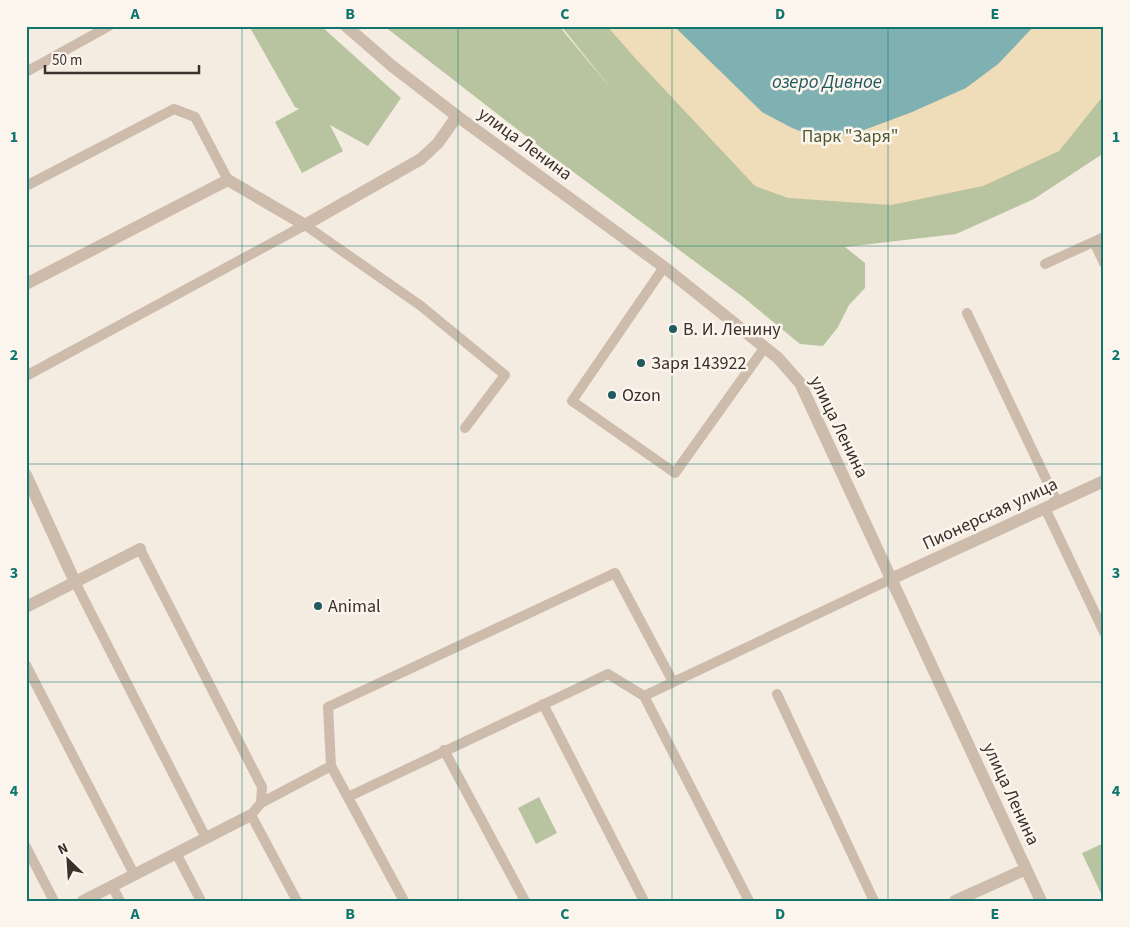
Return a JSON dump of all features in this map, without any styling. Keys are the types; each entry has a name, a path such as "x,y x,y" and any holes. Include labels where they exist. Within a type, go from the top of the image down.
{"street":[{"name":"улица Ленина","path":"346,26 392,66 457,116 664,267 778,358 800,383 1041,901"},
{"path":"26,284 228,180 305,226 421,159 438,143 457,116"},
{"path":"26,475 75,582"},
{"name":"Пионерская улица","path":"891,579 1104,481"},
{"path":"26,607 140,549"},
{"path":"82,901 251,815"},
{"path":"955,901 1026,869"}],"lane":[{"path":"26,72 109,26"},
{"path":"26,186 174,109 195,116 228,180"},
{"path":"26,376 305,226 421,306 505,375 465,428"},
{"path":"1045,264 1099,240 1104,263"},
{"path":"664,267 572,400 675,473 765,348"},
{"path":"967,313 1104,632"},
{"path":"140,549 262,787 260,803"},
{"path":"404,901 331,766 328,707 615,573 673,682"},
{"path":"644,696 891,579"},
{"path":"75,582 206,838"},
{"path":"26,665 134,874"},
{"path":"348,797 608,674 644,696 749,901"},
{"path":"776,694 874,901"},
{"path":"543,704 644,901"},
{"path":"444,750 525,901"},
{"path":"297,901 251,815 260,803 331,766"},
{"path":"26,847 54,901"},
{"path":"176,853 201,901"},
{"path":"112,886 120,901"}],"green space":[{"path":"249,26 321,26 401,98 368,146 330,125 343,151 302,173 275,122 299,109 295,107"},
{"name":"Парк \"Заря\"","path":"384,26 559,26 614,92 561,26 1104,26 1104,153 1034,199 956,234 845,247 865,263 865,288 849,305 838,327 823,346 800,344 743,297 553,157"},
{"path":"539,797 557,833 536,844 518,808"},
{"path":"1104,843 1104,900 1082,853"}],"sand":[{"path":"607,26 674,26 717,68 822,139 861,131 912,112 998,64 1034,26 1104,26 1104,95 1059,151 983,186 891,205 788,198 755,186"}],"water":[{"name":"озеро Дивное","path":"674,26 1034,26 998,64 966,88 912,112 861,131 822,139 792,128 762,112"}],"place":[{"name":"В. И. Ленину","path":"673,329"},
{"name":"Заря 143922","path":"641,363"},
{"name":"Ozon","path":"612,395"},
{"name":"Animal","path":"318,606"}]}
